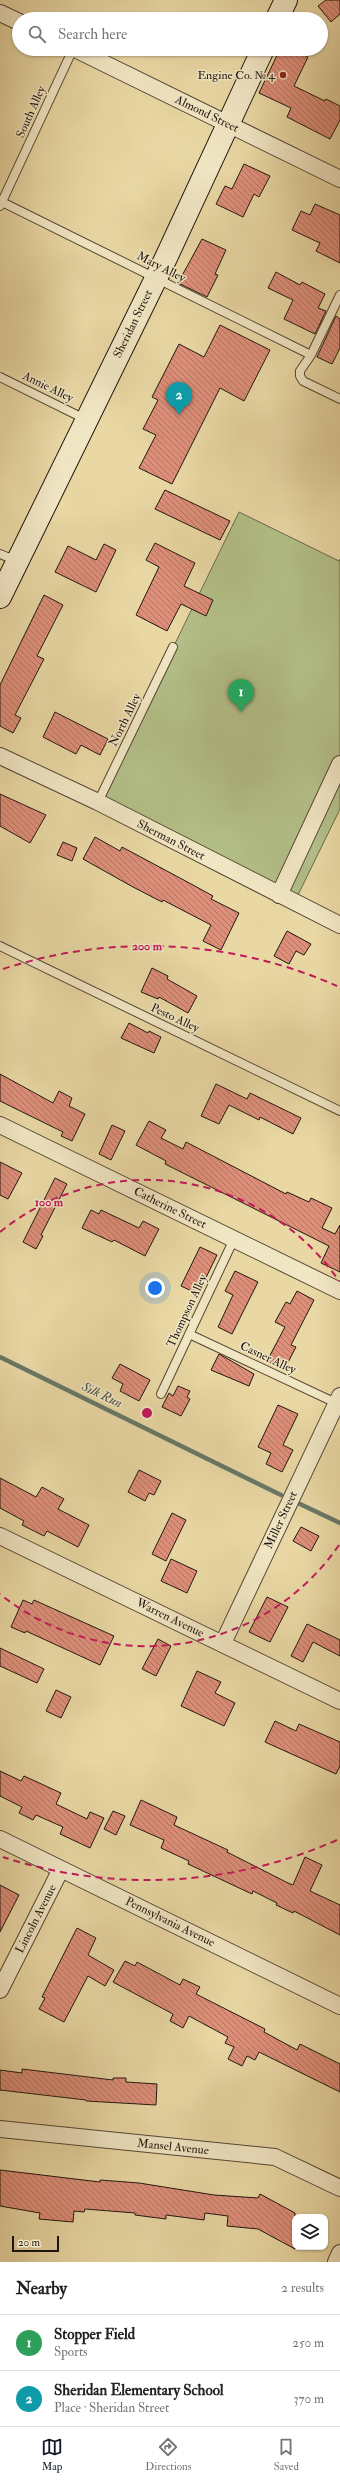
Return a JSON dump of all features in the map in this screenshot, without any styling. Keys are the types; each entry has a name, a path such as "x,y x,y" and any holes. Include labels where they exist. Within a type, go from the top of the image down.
{"street":[{"path":"280,12 286,0"},
{"path":"0,12 12,18"},
{"name":"Almond Street","path":"88,56 340,179"},
{"name":"Sheridan Street","path":"0,597 9,557 86,419 156,278 260,56"},
{"name":"Sherman Street","path":"0,756 98,802 340,925"},
{"path":"279,895 340,764"},
{"name":"Catherine Street","path":"0,1125 340,1291"},
{"name":"Miller Street","path":"223,1643 338,1400"},
{"name":"Warren Avenue","path":"0,1536 340,1701"},
{"name":"Pennsylvania Avenue","path":"0,1839 340,2006"},
{"name":"Lincoln Avenue","path":"0,1990 61,1869"},
{"name":"Mansel Avenue","path":"0,2129 275,2157 340,2188"},
{"path":"336,2262 340,2254"}],"lane":[{"name":"South Alley","path":"1,203 71,56"},
{"name":"Mary Alley","path":"1,203 311,355"},
{"path":"340,294 311,355 300,371 300,376 303,381 340,399"},
{"name":"Annie Alley","path":"0,377 86,419"},
{"name":"North Alley","path":"98,802 173,647"},
{"name":"Pesto Alley","path":"0,946 340,1111"},
{"name":"Thompson Alley","path":"161,1394 234,1239"},
{"name":"Casner Alley","path":"189,1334 338,1400"}],"green space":[{"path":"239,512 339,561 340,559 340,809 296,899 98,802"}],"building":[{"path":"326,0 340,0 340,14 331,22 328,18 328,12 323,12 318,6"},
{"path":"277,56 306,56 308,57 294,86 325,101 326,99 340,106 340,120 330,139 287,117 291,108 259,93"},
{"path":"244,164 270,176 259,197 254,194 243,217 216,204 225,186 232,189"},
{"path":"315,204 340,215 340,263 316,251 320,243 292,230 301,211 310,215"},
{"path":"202,239 226,250 215,274 218,275 207,297 178,283"},
{"path":"276,272 300,285 302,282 325,294 318,308 326,311 315,334 284,319 293,300 268,288"},
{"path":"336,316 340,319 340,348 332,364 317,357"},
{"path":"220,325 270,350 244,401 220,388 172,484 139,468 156,435 143,429 158,400 152,397 179,344 204,357"},
{"path":"165,490 230,521 220,540 155,509"},
{"path":"155,543 195,563 184,586 213,600 206,616 181,604 167,631 136,615 159,567 146,560"},
{"path":"104,544 116,550 96,592 55,572 68,546 96,560"},
{"path":"44,595 63,605 37,656 44,659 15,715 21,718 13,733 0,726 0,685"},
{"path":"55,712 108,739 100,755 81,745 76,754 43,737"},
{"path":"0,794 46,815 30,843 0,826"},
{"path":"95,837 120,851 122,847 213,896 211,899 239,913 221,950 203,941 211,925 163,900 162,902 83,859"},
{"path":"63,842 77,848 72,861 57,855"},
{"path":"287,931 311,944 304,955 296,951 289,964 274,956"},
{"path":"152,968 168,976 167,979 197,996 188,1013 159,997 158,999 141,992"},
{"path":"129,1023 148,1033 149,1031 161,1037 154,1053 121,1038"},
{"path":"0,1074 53,1103 59,1091 72,1098 69,1106 85,1114 72,1141 61,1136 63,1132 0,1101"},
{"path":"216,1084 247,1099 250,1093 301,1118 293,1134 260,1117 259,1120 229,1105 219,1124 201,1116"},
{"path":"149,1121 166,1130 161,1138 183,1149 186,1142 286,1194 287,1192 309,1202 311,1198 332,1208 322,1228 335,1234 340,1225 340,1272 321,1263 329,1246 165,1164 166,1161 136,1145"},
{"path":"112,1125 125,1131 111,1160 99,1154"},
{"path":"0,1162 22,1173 8,1199 0,1195"},
{"path":"55,1178 67,1184 41,1235 43,1236 36,1249 23,1242"},
{"path":"91,1210 99,1214 101,1210 139,1228 143,1221 159,1229 145,1256 114,1240 112,1242 82,1228"},
{"path":"200,1247 217,1255 198,1294 181,1286"},
{"path":"235,1271 258,1282 232,1334 218,1327 233,1295 225,1291"},
{"path":"297,1291 314,1300 291,1345 296,1347 284,1370 267,1361 285,1327 275,1322 286,1302 290,1304"},
{"path":"219,1354 254,1374 249,1386 211,1370"},
{"path":"120,1364 150,1380 139,1401 120,1391 123,1384 112,1378"},
{"path":"178,1386 190,1391 187,1397 190,1399 181,1416 162,1407 169,1393 173,1396"},
{"path":"278,1405 298,1414 283,1445 293,1450 282,1472 266,1464 271,1453 258,1447"},
{"path":"139,1470 161,1481 154,1495 149,1493 145,1501 128,1492"},
{"path":"0,1478 36,1497 42,1487 64,1499 58,1509 89,1525 78,1547 47,1531 44,1536 22,1525 24,1521 0,1508"},
{"path":"172,1513 186,1520 166,1561 152,1554"},
{"path":"301,1527 319,1536 311,1551 293,1541"},
{"path":"171,1559 197,1571 187,1593 161,1581"},
{"path":"267,1597 288,1607 270,1642 249,1632"},
{"path":"23,1600 32,1604 34,1600 114,1636 100,1665 26,1631 25,1633 11,1627"},
{"path":"307,1624 340,1640 340,1656 313,1642 303,1662 291,1656"},
{"path":"158,1639 171,1646 156,1676 142,1669"},
{"path":"0,1648 44,1669 37,1683 0,1666"},
{"path":"197,1671 221,1682 215,1693 235,1703 224,1726 181,1706"},
{"path":"56,1690 71,1697 61,1718 46,1711"},
{"path":"275,1721 296,1731 299,1724 340,1742 340,1766 336,1774 265,1742"},
{"path":"0,1771 21,1781 24,1776 61,1793 56,1804 87,1819 90,1812 104,1818 90,1848 60,1834 63,1827 36,1815 33,1820 19,1813 22,1807 0,1796"},
{"path":"141,1800 177,1817 174,1825 228,1850 227,1852 293,1885 305,1857 322,1865 310,1891 340,1905 340,1935 294,1911 293,1913 276,1905 277,1903 253,1891 252,1894 188,1864 189,1861 161,1848 164,1840 130,1825"},
{"path":"113,1811 125,1816 116,1835 104,1829"},
{"path":"0,1885 19,1895 0,1932"},
{"path":"77,1928 96,1938 88,1955 114,1970 105,1986 88,1976 64,2022 39,2009 45,1998 42,1997"},
{"path":"125,1961 135,1966 137,1962 180,1985 183,1979 200,1987 196,1994 265,2029 264,2032 297,2050 300,2044 340,2064 340,2092 259,2052 255,2060 247,2056 242,2066 228,2059 234,2047 225,2043 228,2037 189,2016 183,2028 170,2021 173,2014 113,1982"},
{"path":"22,2069 113,2080 113,2078 126,2078 126,2082 157,2084 156,2105 86,2101 0,2090 0,2070 22,2073"},
{"path":"0,2170 100,2182 100,2180 139,2183 214,2195 258,2198 260,2194 295,2214 292,2214 292,2247 258,2229 227,2226 228,2216 205,2213 204,2220 166,2215 166,2219 135,2215 135,2213 85,2209 84,2212 74,2211 73,2222 39,2219 40,2213 0,2206"}],"waterway":[{"name":"Silk Run","path":"0,1357 281,1495"},
{"path":"300,1504 340,1523"}],"place":[{"name":"Engine Co. № 4","path":"283,75"},
{"name":"Sheridan Elementary School","path":"179,415"},
{"name":"Stopper Field","path":"241,712"}]}
